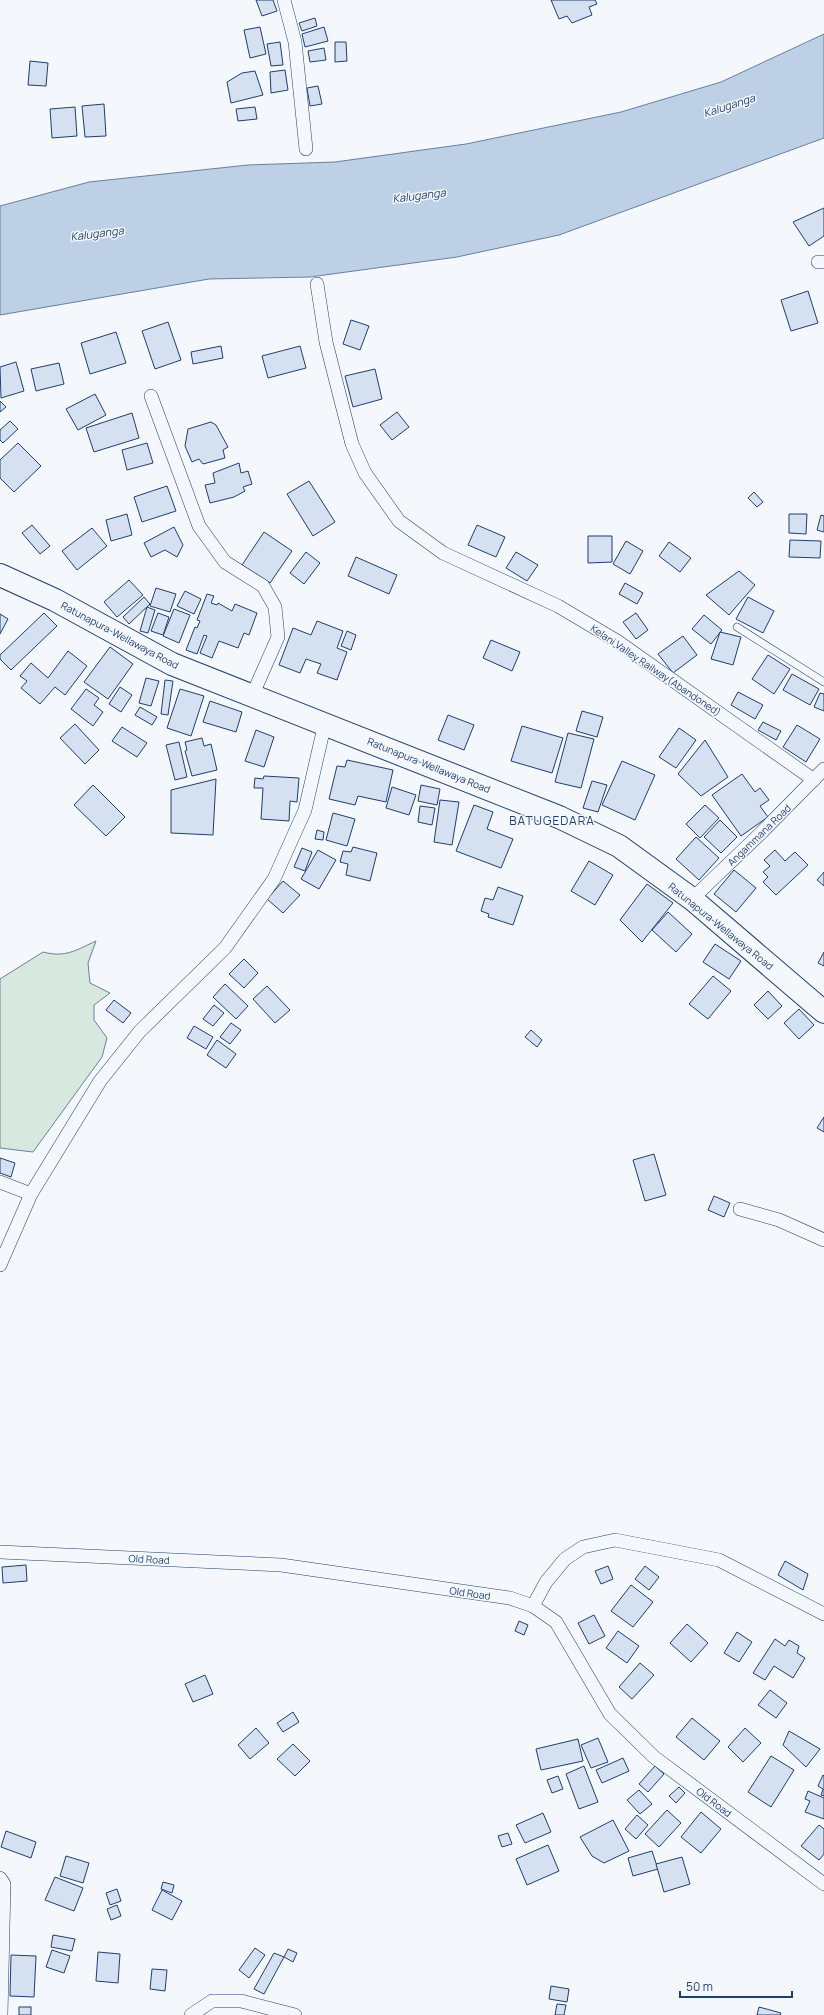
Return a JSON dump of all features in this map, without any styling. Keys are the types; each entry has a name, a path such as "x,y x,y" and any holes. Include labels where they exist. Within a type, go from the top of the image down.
{"highway":[{"name":"Ratunapura-Wellawaya Road","path":"0,575 55,600 172,664 325,723 559,817 619,846 692,899 824,1012"}],"street":[{"path":"284,0 295,42 306,149"},
{"name":"Kelani Valley Railway(Abandoned)","path":"317,284 326,342 352,444 365,473 399,521 443,553 558,606 617,641 814,780"},
{"path":"151,396 198,526 226,562 263,586 275,607 278,637 252,696"},
{"path":"0,1265 31,1194 100,1081 140,1031 225,948 274,879 305,810 325,723"},
{"name":"Angammana Road","path":"692,899 762,832 824,768"},
{"path":"0,1182 31,1194"},
{"path":"740,1209 779,1220 824,1240"},
{"path":"533,1606 546,1582 565,1559 582,1547 615,1540 718,1560 824,1614"},
{"name":"Old Road","path":"0,1552 281,1565 510,1598 533,1606 556,1622 610,1714 654,1757 824,1884"},
{"path":"0,1878 4,1884 1,2015"},
{"path":"191,2015 212,2001 241,2001 295,2015"}],"lane":[{"path":"737,627 824,682"}],"shaded area":[{"path":"96,941 88,963 90,983 110,993 94,1005 94,1020 107,1038 102,1057 33,1152 0,1148 0,979 43,952 51,954 65,954"}],"water":[{"name":"Kaluganga","path":"824,34 824,138 559,235 457,257 310,277 209,279 0,315 0,206 89,182 248,165 335,162 466,144 621,112 721,82"}],"building":[{"path":"256,0 273,0 277,11 262,16"},
{"path":"551,0 595,0 597,4 589,7 592,15 572,23 567,16 559,19"},
{"path":"315,18 317,26 302,31 299,23"},
{"path":"260,27 266,54 250,58 244,30"},
{"path":"324,27 328,41 305,47 302,34"},
{"path":"280,42 283,65 271,66 267,44"},
{"path":"335,42 346,42 347,61 335,62"},
{"path":"324,48 326,60 310,62 308,51"},
{"path":"30,61 48,63 46,86 28,85"},
{"path":"285,70 288,90 271,93 270,72"},
{"path":"255,71 263,95 231,103 227,82 242,73"},
{"path":"318,86 322,104 310,106 307,88"},
{"path":"104,104 106,136 85,137 82,106"},
{"path":"75,107 77,136 52,138 50,109"},
{"path":"255,107 257,119 238,121 236,109"},
{"path":"824,208 824,236 809,246 793,222"},
{"path":"808,291 818,323 791,331 781,300"},
{"path":"351,320 369,326 360,350 343,344"},
{"path":"168,322 181,360 155,369 142,331"},
{"path":"116,332 126,363 90,374 81,343"},
{"path":"221,346 223,358 193,364 191,352"},
{"path":"300,346 306,368 268,378 262,356"},
{"path":"16,362 24,391 1,398 0,367"},
{"path":"59,363 64,384 36,391 31,369"},
{"path":"375,369 382,399 353,407 345,376"},
{"path":"95,394 106,415 78,430 66,409"},
{"path":"0,401 6,407 0,412"},
{"path":"397,412 409,427 392,440 380,425"},
{"path":"132,413 139,438 94,452 86,428"},
{"path":"10,421 18,429 3,443 0,440 0,430"},
{"path":"211,422 216,425 228,447 223,450 225,458 203,464 199,459 192,462 185,446 188,429"},
{"path":"18,443 41,466 14,492 0,478 0,460"},
{"path":"147,443 153,463 127,470 122,450"},
{"path":"239,463 241,473 248,471 252,484 243,487 245,491 234,497 210,503 205,485 215,483 213,473"},
{"path":"309,481 335,522 313,536 287,494"},
{"path":"167,486 176,511 142,522 134,497"},
{"path":"754,492 763,502 757,507 748,498"},
{"path":"127,514 132,535 111,541 106,520"},
{"path":"789,514 807,514 806,534 789,533"},
{"path":"821,515 824,516 824,532 817,530"},
{"path":"32,525 50,546 40,554 22,533"},
{"path":"477,525 505,537 496,557 468,545"},
{"path":"174,527 183,545 177,557 165,550 151,557 144,543"},
{"path":"92,528 107,546 77,570 62,551"},
{"path":"264,532 292,551 270,583 242,565"},
{"path":"588,536 612,536 612,562 588,563"},
{"path":"790,540 821,541 820,558 789,557"},
{"path":"626,541 643,551 630,574 613,564"},
{"path":"669,542 691,558 680,572 659,556"},
{"path":"306,552 320,563 304,584 290,573"},
{"path":"516,552 538,565 527,581 506,568"},
{"path":"356,557 397,575 389,594 348,576"},
{"path":"739,571 755,585 729,615 706,595"},
{"path":"129,580 143,595 117,617 104,602"},
{"path":"625,583 643,593 637,604 619,594"},
{"path":"156,588 176,594 170,612 150,606"},
{"path":"185,591 201,599 194,614 177,606"},
{"path":"207,594 214,596 211,603 217,605 218,603 232,611 235,604 257,613 249,635 244,633 238,648 219,641 212,658 200,653 207,636 204,635 197,654 186,650 195,627 197,628 200,621 197,620"},
{"path":"144,597 150,604 129,624 123,617"},
{"path":"748,597 774,611 763,633 736,619"},
{"path":"147,607 155,610 148,633 140,631"},
{"path":"174,609 190,615 179,643 163,636"},
{"path":"44,613 57,626 11,670 0,659 0,655"},
{"path":"158,613 169,617 163,635 151,631"},
{"path":"636,613 648,630 636,639 623,622"},
{"path":"0,614 8,619 0,634"},
{"path":"704,615 722,630 711,644 692,629"},
{"path":"317,621 343,631 337,648 347,652 337,680 317,673 321,664 306,659 300,673 279,665 293,628 311,635"},
{"path":"347,631 356,635 351,650 341,646"},
{"path":"720,632 741,637 733,665 711,659"},
{"path":"683,636 697,655 673,673 658,654"},
{"path":"491,640 520,652 512,671 483,658"},
{"path":"110,647 133,664 108,699 84,682"},
{"path":"68,651 87,666 65,695 55,687 40,704 21,688 27,681 20,676 31,663 48,678"},
{"path":"768,655 790,669 774,694 752,679"},
{"path":"792,674 819,689 810,705 783,690"},
{"path":"146,678 159,681 151,706 139,703"},
{"path":"165,680 173,681 168,715 161,714"},
{"path":"120,687 132,695 121,712 109,704"},
{"path":"86,689 99,698 94,705 103,712 93,726 71,709"},
{"path":"180,689 204,696 191,736 167,728"},
{"path":"738,692 763,705 755,719 731,705"},
{"path":"820,693 824,694 824,711 814,707"},
{"path":"210,701 242,712 236,732 203,722"},
{"path":"140,707 157,717 152,725 135,715"},
{"path":"582,711 603,717 597,737 576,731"},
{"path":"448,715 474,725 464,750 438,740"},
{"path":"763,722 781,731 776,740 758,730"},
{"path":"75,724 99,750 85,764 60,738"},
{"path":"797,725 820,739 806,762 783,747"},
{"path":"522,726 563,738 552,773 511,761"},
{"path":"122,727 147,743 137,757 112,741"},
{"path":"679,728 696,740 676,768 659,757"},
{"path":"256,730 274,737 264,767 245,761"},
{"path":"568,733 594,739 581,788 555,782"},
{"path":"202,738 204,746 211,744 217,770 192,776 185,751 187,750 185,742"},
{"path":"705,740 728,777 701,796 678,774"},
{"path":"179,742 187,777 175,780 166,745"},
{"path":"347,760 393,770 386,802 358,796 355,805 329,799 337,766 345,767"},
{"path":"622,761 655,775 635,820 602,805"},
{"path":"742,774 755,792 760,788 769,800 760,806 768,817 741,836 712,795"},
{"path":"264,776 299,778 297,802 290,801 289,821 261,819 263,788 254,788 255,778 263,779"},
{"path":"216,779 213,835 171,833 171,790"},
{"path":"592,781 607,785 598,812 583,808"},
{"path":"93,785 125,817 106,836 74,805"},
{"path":"421,785 440,789 437,805 418,801"},
{"path":"392,787 416,795 409,815 386,808"},
{"path":"440,800 459,802 452,845 434,842"},
{"path":"474,805 493,812 487,829 513,839 501,868 456,851"},
{"path":"705,805 719,818 700,838 686,824"},
{"path":"420,806 435,808 432,825 418,822"},
{"path":"333,813 355,819 347,846 326,840"},
{"path":"720,820 737,837 721,853 704,837"},
{"path":"317,830 324,832 323,840 315,839"},
{"path":"696,837 719,858 699,880 676,859"},
{"path":"353,847 377,853 370,881 346,875 348,864 340,862 343,851 351,852"},
{"path":"302,848 312,852 305,871 294,867"},
{"path":"318,850 336,860 319,889 301,879"},
{"path":"775,850 785,861 795,852 808,865 776,895 763,882 768,877 763,872 770,866 764,860"},
{"path":"589,861 613,875 595,905 571,891"},
{"path":"734,870 756,888 736,912 714,894"},
{"path":"824,872 824,886 817,880"},
{"path":"283,881 300,895 283,913 267,899"},
{"path":"647,884 673,903 642,942 620,920"},
{"path":"498,887 523,896 513,925 488,917 489,914 481,911 485,898 493,900"},
{"path":"668,912 692,934 676,952 652,930"},
{"path":"715,944 741,961 729,979 703,962"},
{"path":"824,952 824,966 818,963"},
{"path":"244,959 258,973 244,988 229,974"},
{"path":"713,976 731,991 708,1019 689,1004"},
{"path":"225,984 248,1006 236,1019 213,997"},
{"path":"267,986 290,1010 275,1023 253,999"},
{"path":"768,991 782,1006 768,1019 754,1005"},
{"path":"114,1000 131,1013 123,1023 106,1010"},
{"path":"214,1005 224,1013 213,1026 203,1019"},
{"path":"799,1009 814,1025 799,1039 784,1023"},
{"path":"231,1023 241,1030 230,1044 220,1037"},
{"path":"194,1026 213,1037 206,1049 187,1038"},
{"path":"531,1030 542,1040 537,1047 525,1037"},
{"path":"217,1040 236,1054 226,1068 207,1055"},
{"path":"824,1117 824,1132 817,1128"},
{"path":"654,1154 666,1195 645,1201 633,1160"},
{"path":"0,1158 15,1163 11,1177 0,1173"},
{"path":"714,1196 730,1203 724,1217 708,1210"},
{"path":"785,1561 808,1574 803,1590 778,1575"},
{"path":"26,1565 27,1581 3,1583 2,1567"},
{"path":"608,1566 613,1579 601,1584 595,1571"},
{"path":"645,1566 659,1577 649,1590 635,1579"},
{"path":"631,1585 653,1602 633,1627 611,1611"},
{"path":"594,1615 605,1636 589,1644 578,1623"},
{"path":"519,1621 528,1625 524,1635 515,1631"},
{"path":"687,1624 708,1643 691,1662 670,1643"},
{"path":"618,1631 639,1646 627,1663 606,1648"},
{"path":"737,1632 752,1642 739,1662 724,1653"},
{"path":"775,1639 785,1646 789,1640 799,1646 797,1653 805,1658 793,1678 774,1666 765,1680 753,1673"},
{"path":"640,1663 654,1675 632,1699 619,1687"},
{"path":"205,1675 213,1694 193,1702 185,1684"},
{"path":"770,1690 787,1703 776,1718 758,1705"},
{"path":"293,1712 299,1722 283,1732 277,1723"},
{"path":"692,1718 720,1741 704,1760 676,1737"},
{"path":"256,1728 269,1743 250,1759 238,1745"},
{"path":"745,1728 761,1743 743,1762 728,1747"},
{"path":"789,1731 820,1749 806,1767 783,1745"},
{"path":"598,1738 608,1762 591,1768 581,1745"},
{"path":"578,1739 583,1761 541,1770 536,1749"},
{"path":"293,1744 310,1761 295,1776 277,1759"},
{"path":"771,1756 794,1770 771,1807 748,1792"},
{"path":"623,1758 629,1771 602,1783 596,1770"},
{"path":"584,1766 598,1802 579,1809 566,1774"},
{"path":"655,1766 664,1774 648,1792 639,1784"},
{"path":"823,1775 824,1796 821,1795 823,1789 818,1786"},
{"path":"558,1776 563,1789 552,1793 547,1780"},
{"path":"679,1787 685,1793 676,1803 669,1796"},
{"path":"639,1790 652,1804 640,1814 627,1800"},
{"path":"808,1791 824,1798 824,1819 805,1812 810,1801 805,1799"},
{"path":"667,1810 681,1823 659,1847 645,1834"},
{"path":"701,1812 721,1829 701,1853 681,1837"},
{"path":"543,1813 551,1832 525,1843 516,1825"},
{"path":"637,1815 648,1825 636,1839 625,1829"},
{"path":"613,1820 629,1851 604,1863 592,1856 580,1837"},
{"path":"819,1825 824,1829 824,1854 819,1860 801,1846"},
{"path":"6,1831 36,1842 31,1858 1,1847"},
{"path":"508,1833 512,1844 502,1847 498,1836"},
{"path":"548,1845 559,1871 527,1885 516,1859"},
{"path":"652,1851 658,1869 633,1876 628,1858"},
{"path":"66,1856 89,1863 83,1883 60,1876"},
{"path":"682,1857 690,1884 664,1892 656,1864"},
{"path":"55,1877 83,1888 74,1911 45,1900"},
{"path":"163,1882 174,1885 172,1893 161,1889"},
{"path":"117,1889 121,1901 110,1905 106,1893"},
{"path":"162,1890 182,1901 172,1920 152,1910"},
{"path":"117,1905 121,1916 111,1920 107,1909"},
{"path":"53,1935 75,1939 72,1951 51,1947"},
{"path":"255,1948 265,1955 249,1978 239,1970"},
{"path":"288,1949 297,1953 293,1962 284,1957"},
{"path":"52,1950 70,1956 64,1973 46,1967"},
{"path":"98,1952 120,1954 118,1983 96,1981"},
{"path":"274,1953 284,1957 264,1994 254,1989"},
{"path":"11,1955 36,1956 34,1997 10,1996"},
{"path":"152,1969 167,1970 165,1991 150,1989"},
{"path":"551,1986 569,1989 567,2002 549,1999"},
{"path":"557,2004 566,2005 564,2015 555,2015"},
{"path":"19,2007 31,2007 31,2015 19,2015"},
{"path":"759,2007 781,2013 780,2015 757,2015"}],"district":[{"name":"BATUGEDARA","path":"552,820"}]}
